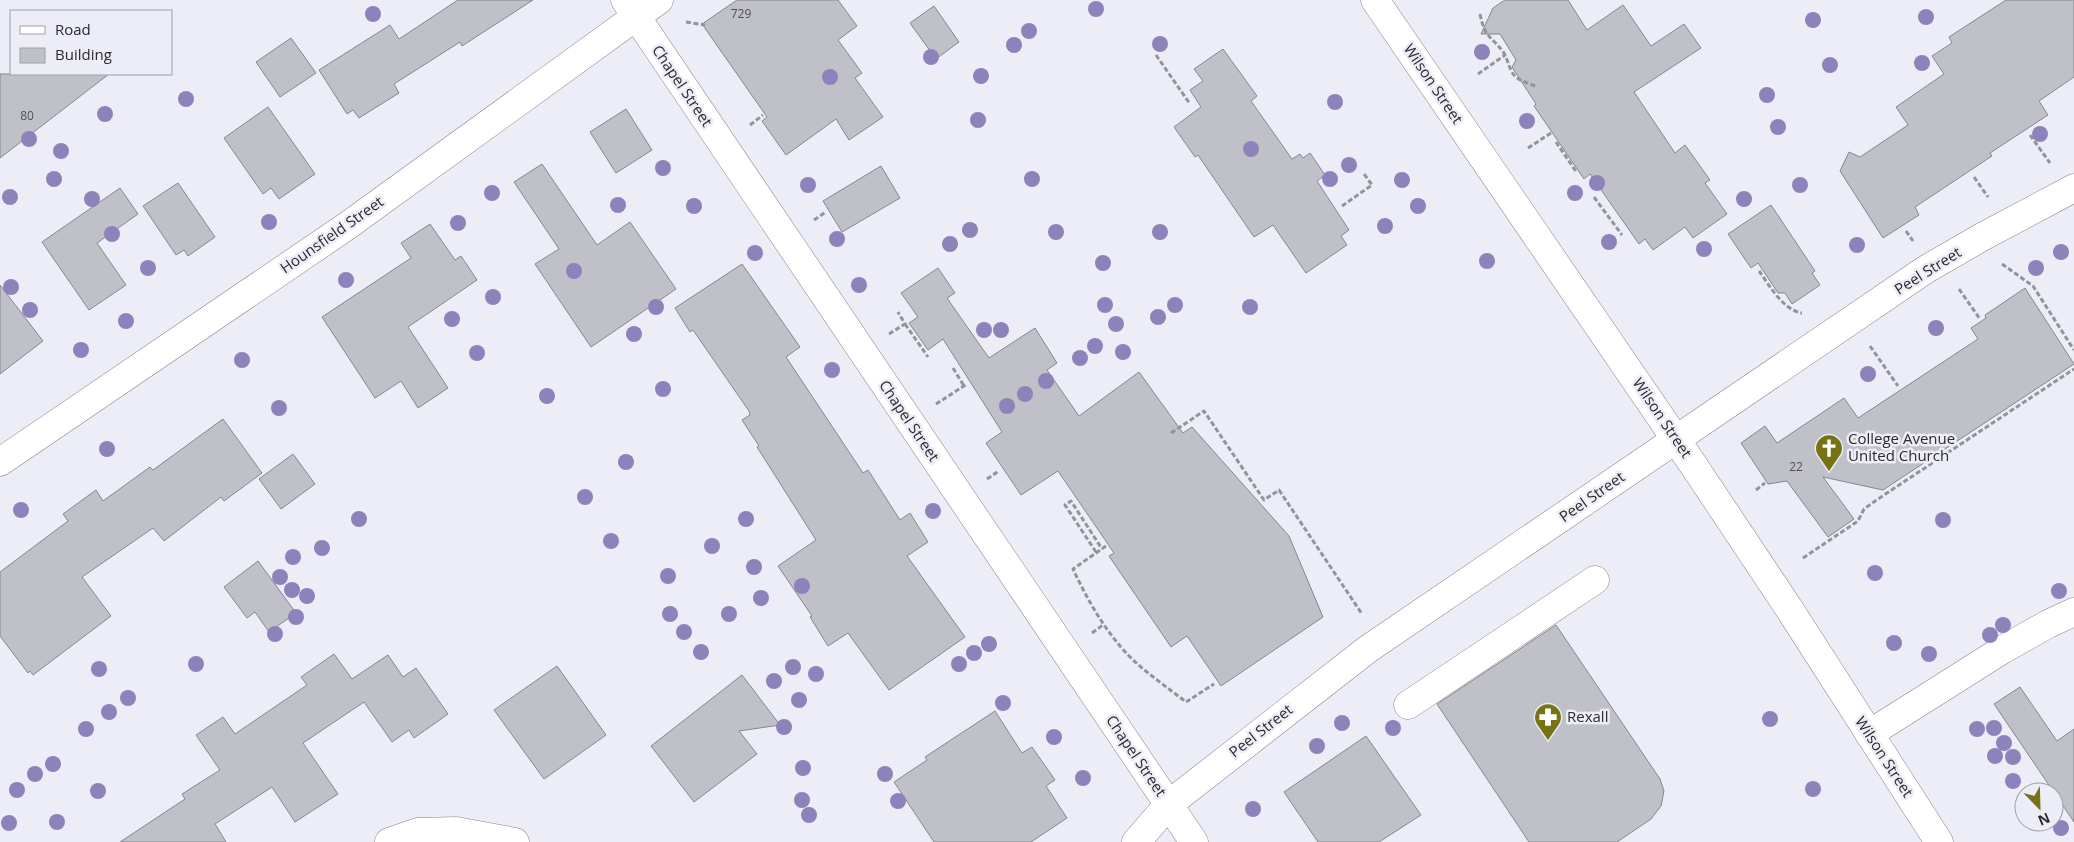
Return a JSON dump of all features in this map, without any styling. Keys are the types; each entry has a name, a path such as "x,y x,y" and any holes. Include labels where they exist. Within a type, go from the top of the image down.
{"street":[{"name":"Hounsfield Street","path":"0,462 347,226 630,9 659,0"},
{"name":"Wilson Street","path":"1375,0 1790,610 1939,842"},
{"name":"Chapel Street","path":"630,9 1194,842"},
{"name":"Peel Street","path":"1136,842 1169,804 1368,649 1925,270 1982,237 2064,179"},
{"path":"1408,705 1595,580"},
{"path":"1869,734 2002,650 2048,624 2074,612"},
{"path":"389,842 418,832 456,831 515,842"}],"path":[{"path":"1480,14 1482,26 1487,36 1505,54 1514,76 1535,86"},
{"path":"686,22 705,25"},
{"path":"1478,74 1505,54"},
{"path":"1156,55 1190,104"},
{"path":"743,130 763,115"},
{"path":"1528,148 1551,133"},
{"path":"2030,135 2064,179"},
{"path":"1556,142 1577,173"},
{"path":"1342,206 1372,185 1364,174"},
{"path":"1974,178 1991,202"},
{"path":"1594,197 1622,234"},
{"path":"812,221 826,212"},
{"path":"1611,221 1617,216"},
{"path":"1906,231 1914,243"},
{"path":"2002,264 2033,286 2074,350"},
{"path":"1759,271 1782,301 1796,312 1806,314"},
{"path":"1958,287 1980,319"},
{"path":"898,312 928,357"},
{"path":"882,338 905,324"},
{"path":"1868,344 1898,386"},
{"path":"930,408 966,385 953,368"},
{"path":"1803,558 1858,521 1864,509 1878,499 2074,369"},
{"path":"1171,433 1204,411 1264,500 1279,490 1363,614"},
{"path":"981,483 999,471"},
{"path":"1756,490 1765,483"},
{"path":"1096,552 1065,505 1071,501 1104,547 1073,569 1085,595 1103,624 1132,658 1186,702 1214,684"},
{"path":"1086,637 1103,624"}],"building":[{"path":"458,0 533,0 462,46 460,42 394,84 399,93 359,118 353,110 347,114 319,70 390,25 399,39"},
{"path":"737,0 838,0 857,26 838,40 862,73 855,78 883,117 849,140 836,119 786,155 762,121 767,117 702,24"},
{"path":"1505,0 1568,0 1587,30 1623,5 1651,46 1684,24 1701,48 1634,92 1675,153 1685,145 1710,180 1705,183 1727,214 1693,238 1685,227 1653,250 1645,239 1639,244 1590,174 1584,179 1534,106 1536,104 1512,67 1516,60 1500,34 1481,34 1493,8"},
{"path":"2006,0 2074,0 2074,77 2039,101 2048,115 1990,153 1992,156 1915,207 1919,215 1883,238 1840,171 1849,152 1860,157 1908,125 1896,107 1944,74 1932,56 1952,43 1949,37"},
{"path":"934,6 959,42 936,59 910,23"},
{"path":"291,38 316,73 280,97 256,62"},
{"path":"1223,49 1257,96 1251,101 1292,159 1300,154 1303,158 1310,153 1325,175 1317,181 1349,230 1341,236 1347,245 1306,273 1273,225 1254,237 1198,155 1195,157 1174,127 1201,107 1190,90 1203,81 1194,69"},
{"path":"0,74 108,75 0,158"},
{"path":"268,107 315,174 279,199 271,188 263,194 224,138"},
{"path":"626,109 652,150 616,173 590,132"},
{"path":"542,164 597,245 630,222 676,289 591,347 535,264 559,249 514,182"},
{"path":"881,166 900,198 842,232 823,201"},
{"path":"178,183 215,237 188,256 184,250 176,255 143,206"},
{"path":"120,188 138,214 97,243 126,285 89,310 42,242"},
{"path":"1771,205 1815,271 1812,273 1820,285 1792,304 1785,293 1778,293 1758,263 1751,268 1728,234"},
{"path":"430,224 455,260 461,256 477,280 408,327 448,388 418,408 401,381 375,398 322,317 411,258 401,243"},
{"path":"742,264 800,347 786,357 863,473 868,470 900,520 910,513 928,542 907,556 965,637 889,690 848,633 828,646 810,617 812,616 778,566 816,540 742,420 750,415 749,411 693,330 690,332 675,308"},
{"path":"938,268 955,293 947,298 989,358 1035,328 1057,363 1047,370 1079,416 1139,372 1183,433 1192,427 1289,536 1323,617 1221,686 1187,636 1171,647 1109,556 1114,553 1058,471 1021,495 986,443 1002,432 943,339 928,350 909,323 918,317 901,293"},
{"path":"0,285 43,341 0,374"},
{"path":"2025,288 2074,364 1883,490 1823,477 1854,519 1828,537 1787,481 1768,484 1741,443 1765,426 1777,443 1844,398 1858,418 1978,339 1971,328 1986,318 1985,315"},
{"path":"223,419 262,473 224,501 221,497 164,541 153,528 82,577 111,616 33,675 30,671 28,673 0,636 0,572 68,521 63,514 96,490 103,501 150,467 153,470"},
{"path":"293,454 315,484 281,509 259,479"},
{"path":"258,561 296,613 269,632 255,612 247,618 224,587"},
{"name":"Rexall","path":"1556,625 1660,779 1664,791 1661,806 1651,819 1617,842 1529,842 1437,704"},
{"path":"334,654 352,679 388,655 403,677 416,668 448,714 414,738 409,730 392,742 364,702 303,743 338,794 295,822 272,787 215,824 226,842 120,842 185,799 182,794 220,770 196,735 223,717 235,734 307,685 301,677"},
{"path":"557,666 606,735 544,779 494,710"},
{"path":"742,675 780,725 739,731 757,754 694,802 651,746"},
{"path":"2020,687 2057,741 2074,729 2074,822 2064,807 2064,782 2047,782 1994,704"},
{"path":"995,711 1022,753 1032,747 1055,780 1046,786 1067,818 1031,842 934,842 894,782 927,760 925,757"},
{"path":"1366,736 1421,815 1379,842 1318,842 1284,792"}],"place":[{"name":"College Avenue United Church","path":"1829,472"},
{"name":"Rexall","path":"1548,741"}]}
